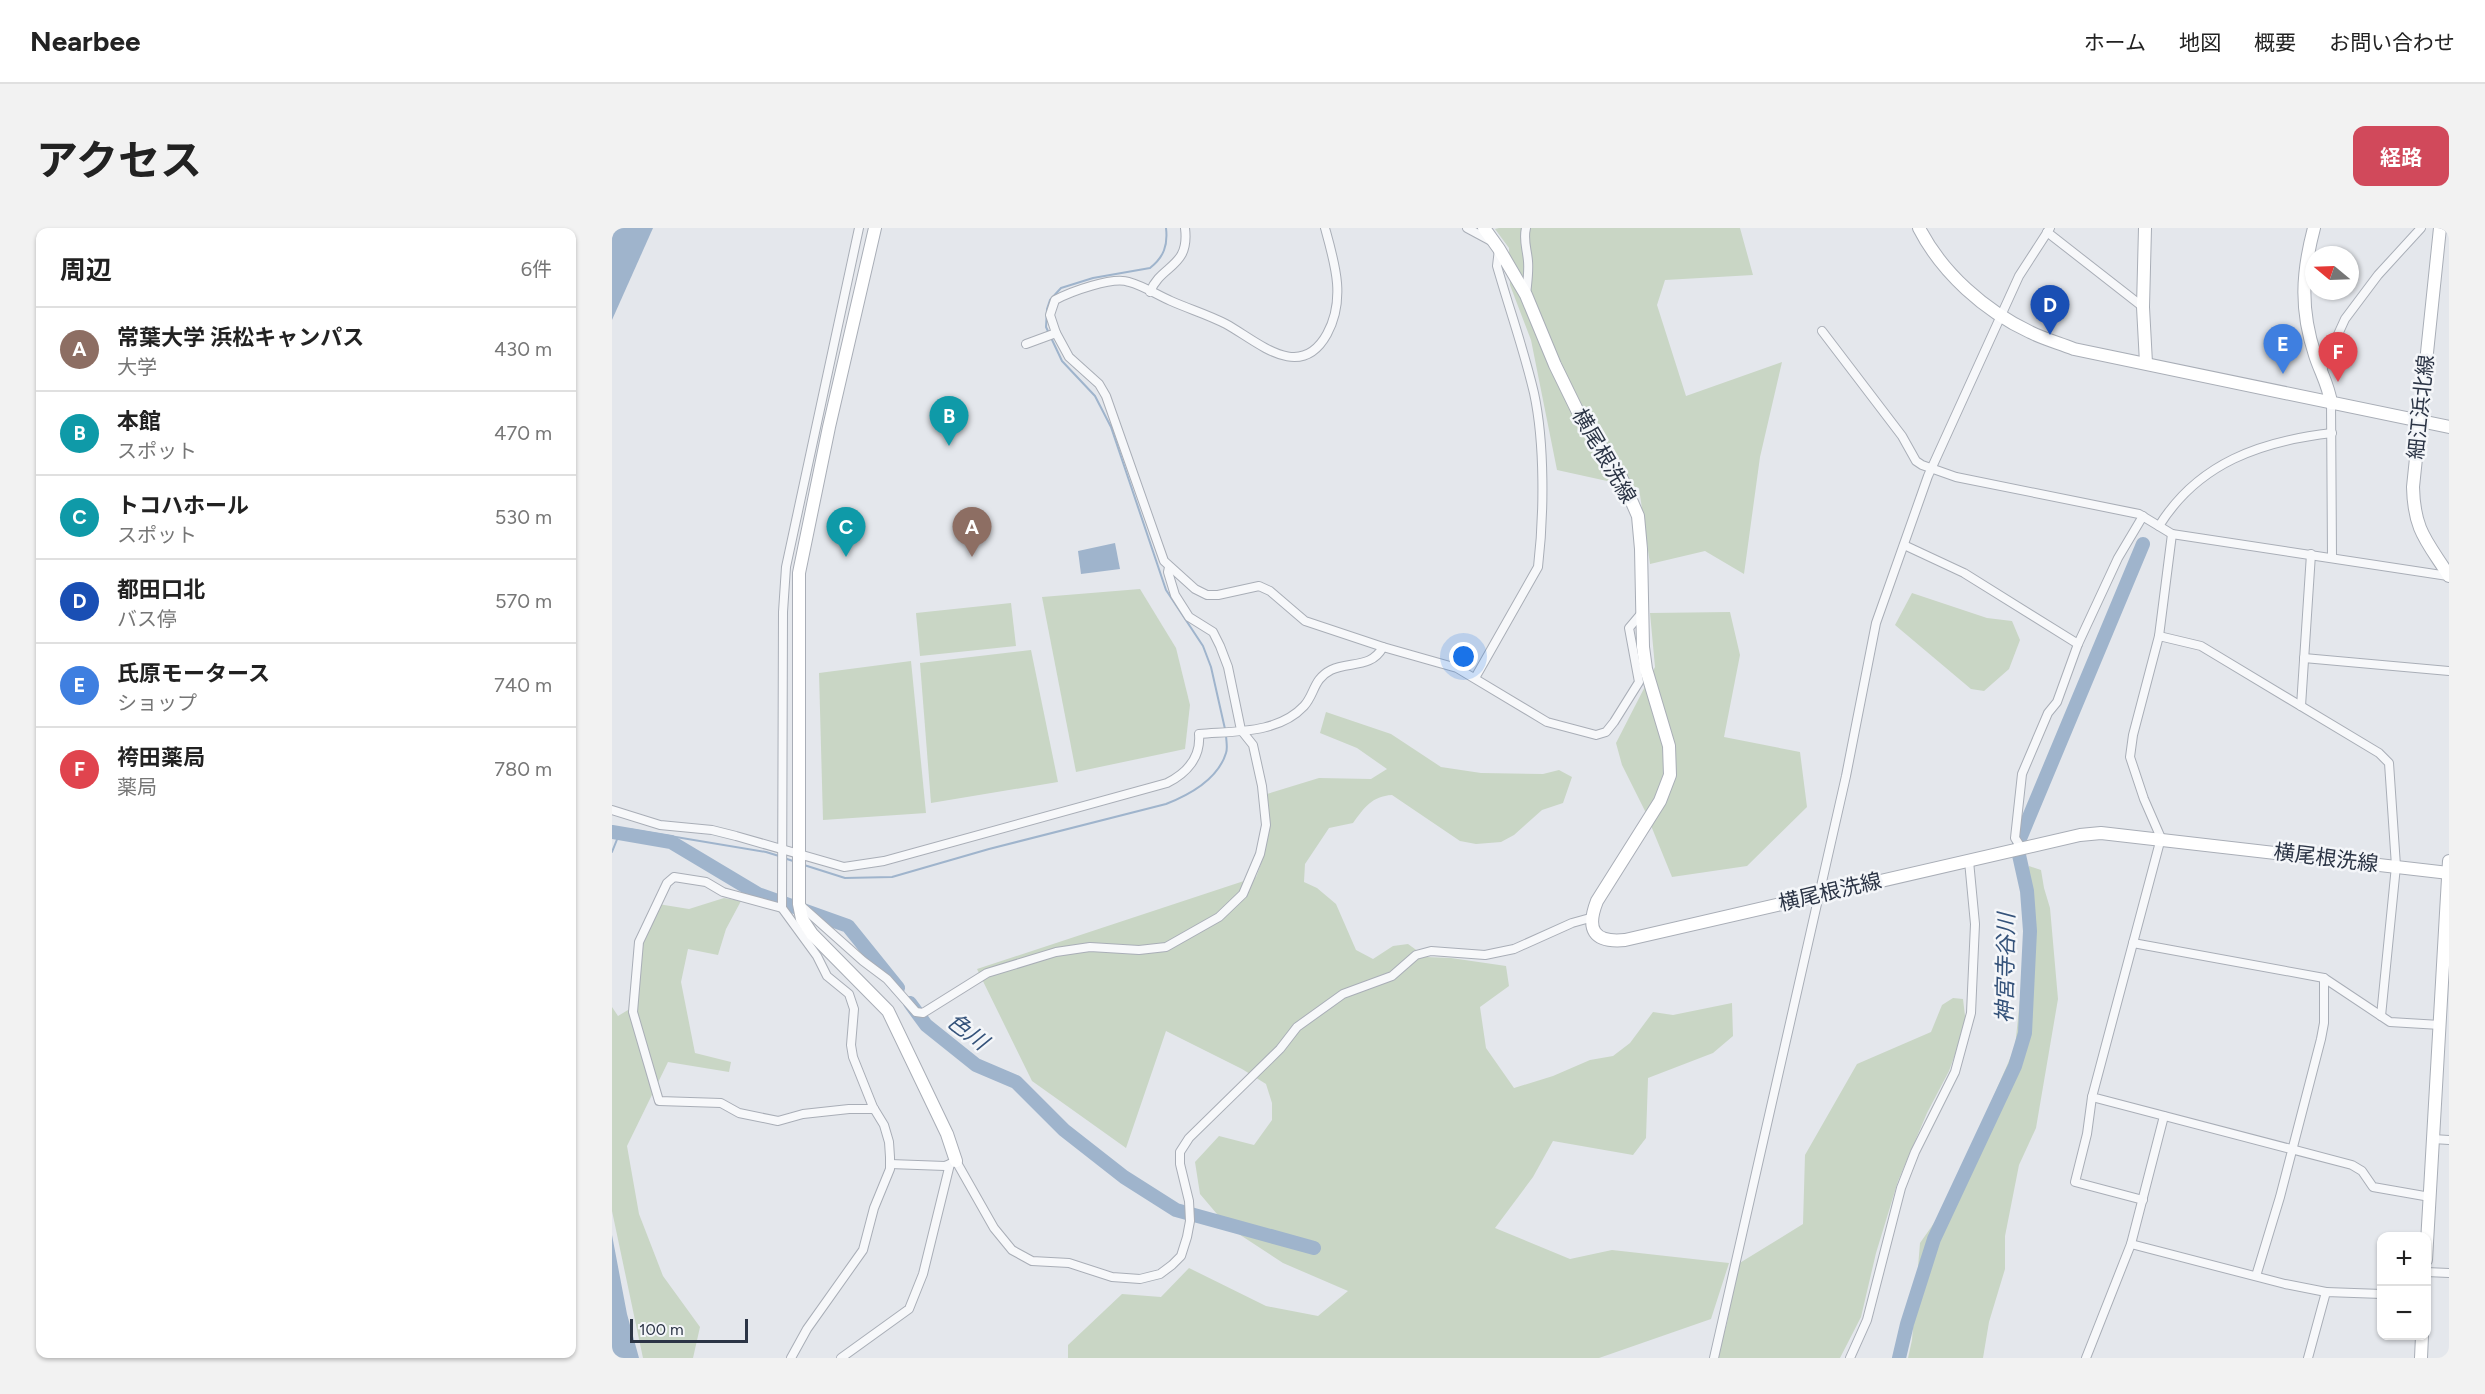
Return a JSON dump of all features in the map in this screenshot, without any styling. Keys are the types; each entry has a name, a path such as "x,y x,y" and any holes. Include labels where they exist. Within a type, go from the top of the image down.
{"main road":[{"path":"875,228 829,427 799,573 799,904 802,919 812,934 888,1011 946,1134 953,1163"},
{"name":"横尾根洗線","path":"1484,228 1526,295 1555,365 1577,410 1621,477 1638,516 1641,549 1641,615 1646,669 1669,746 1670,775 1660,801 1597,901 1590,918 1593,930 1598,936 1610,942 1625,940 2080,835 2101,833 2161,838 2449,873"},
{"path":"1919,228 1946,269 1971,293 2001,316 2030,333 2074,349 2449,427"},
{"path":"2145,228 2143,307 2145,363"},
{"path":"2314,228 2304,266 2303,292 2308,326 2331,403"},
{"name":"細江浜北線","path":"2440,228 2413,487 2414,512 2419,530 2449,576"},
{"path":"2428,1232 2440,1025 2445,1007 2449,861"},
{"path":"2421,1358 2422,1340"}],"street":[{"path":"791,1358 807,1329 863,1250 874,1208 890,1169 890,1142 853,1057 851,1045 854,1009 849,994 827,976 817,956 782,908 783,612 786,567 859,228"},
{"path":"1150,291 1156,278 1171,269 1180,259 1186,240 1185,228"},
{"path":"1325,228 1337,271 1338,304 1326,336 1316,349 1303,356 1288,357 1271,352 1226,324 1127,280 1089,286 1074,291 1055,300 1051,307 1054,334 1069,357 1099,384 1106,396 1164,561 1196,589 1207,595 1218,595 1259,586 1270,591 1305,621 1457,668 1547,722 1596,735 1606,732 1639,682 1629,628 1641,615"},
{"path":"1467,228 1496,245 1497,266 1536,406 1540,440 1541,546 1538,567 1475,678"},
{"path":"1526,228 1523,238 1528,261 1526,295"},
{"path":"2321,372 2338,330 2349,312 2421,228"},
{"path":"1713,1358 1846,776 1876,622 1931,469 2019,276 2049,230 2143,307"},
{"path":"1822,332 1902,436 1916,461 1931,469 1956,477 2143,516 2172,534 2449,576"},
{"path":"1026,344 1054,334"},
{"path":"2331,403 2332,557"},
{"path":"2159,526 2192,484 2220,465 2274,442 2332,433"},
{"path":"2022,849 2015,838 2022,774 2048,713 2057,702 2078,644 2118,558 2143,516"},
{"path":"2143,1200 2075,1182 2092,1097 2161,838 2144,799 2130,757 2133,735 2159,636 2172,534"},
{"path":"1904,545 1964,573 2078,644"},
{"path":"2301,706 2311,554"},
{"path":"799,904 863,961 874,967 919,1013 935,1008 987,973 1056,952 1090,947 1139,950 1166,947 1219,917 1236,902 1249,883 1260,854 1266,825 1262,786 1253,745 1241,730 1228,667 1220,646 1213,633 1189,617 1175,595 1168,572 1169,567"},
{"path":"2159,636 2201,646 2379,753 2389,763 2396,867 2381,1016"},
{"path":"612,810 660,825 712,830 844,867 862,866 1167,783 1180,776 1190,766 1200,745 1199,734 1257,729 1293,715 1306,704 1322,676 1334,669 1361,665 1372,659 1383,646"},
{"path":"2304,658 2449,671"},
{"path":"1850,1358 1867,1320 1901,1188 1915,1152 1955,1071 1971,1013 1975,924 1969,861"},
{"path":"782,908 723,892 706,882 674,877 667,883 639,942 633,1012 659,1101 721,1103 739,1113 778,1121 803,1114 874,1109"},
{"path":"953,1163 994,1228 1012,1250 1032,1261 1069,1263 1112,1277 1140,1279 1160,1274 1181,1256 1190,1221 1189,1201 1180,1164 1180,1152 1189,1138 1280,1049 1297,1027 1343,994 1392,976 1416,955 1431,951 1485,955 1514,949 1572,923 1590,918"},
{"path":"2133,943 2324,978 2390,1022 2440,1025"},
{"path":"2256,1276 2321,1039 2324,1023 2324,978"},
{"path":"2092,1097 2352,1165 2362,1171 2373,1187 2430,1197"},
{"path":"2086,1358 2131,1245 2164,1116"},
{"path":"2433,1139 2449,1140"},
{"path":"890,1164 945,1166 953,1163"},
{"path":"842,1358 909,1309 923,1274 953,1163"},
{"path":"2131,1245 2326,1292 2377,1294"},
{"path":"2431,1272 2449,1273"},
{"path":"2307,1358 2326,1292"}],"green space":[{"path":"1740,228 1753,275 1665,280 1657,305 1686,396 1782,362 1760,457 1744,574 1705,551 1650,564 1639,488 1557,470 1531,340 1510,285 1509,248 1495,229"},
{"path":"1140,589 1176,648 1190,705 1185,749 1076,772 1042,597"},
{"path":"1912,593 1987,618 2012,621 2020,640 2009,669 1984,691 1971,689 1895,625"},
{"path":"1011,603 1016,646 920,656 916,613"},
{"path":"1730,612 1740,655 1724,737 1800,752 1807,807 1747,866 1672,877 1645,811 1622,765 1616,743 1655,667 1650,613"},
{"path":"1031,650 1058,782 931,803 920,663"},
{"path":"911,661 926,813 823,820 819,673"},
{"path":"1326,712 1391,734 1441,767 1481,773 1543,774 1559,770 1572,777 1563,803 1542,810 1514,835 1501,842 1476,844 1460,841 1392,795 1385,796 1374,800 1353,823 1329,828 1305,864 1304,882 1317,888 1336,904 1356,950 1373,959 1393,946 1408,944 1426,957 1451,958 1506,966 1509,986 1480,1007 1486,1048 1514,1088 1553,1076 1590,1060 1613,1056 1630,1043 1653,1012 1673,1015 1732,1003 1733,1036 1713,1053 1648,1078 1646,1138 1633,1155 1553,1141 1533,1177 1495,1228 1570,1259 1612,1250 1729,1263 1711,1319 1599,1358 1068,1358 1068,1345 1122,1294 1161,1297 1189,1268 1266,1306 1318,1316 1348,1291 1283,1263 1228,1227 1200,1194 1195,1162 1219,1136 1254,1145 1272,1120 1272,1103 1266,1084 1242,1069 1166,1031 1126,1148 1032,1081 977,969 1256,877 1268,836 1267,794 1319,778 1371,779 1387,769 1357,748 1320,733"},
{"path":"2029,866 2041,870 2050,908 2058,999 2036,1128 2019,1165 2005,1236 2005,1269 1989,1322 1983,1358 1908,1358 1912,1340 1920,1243 1946,1206 2015,1047 2024,961"},
{"path":"724,898 741,901 726,929 718,955 688,949 681,982 695,1053 731,1062 729,1072 668,1062 627,1146 639,1214 663,1276 700,1327 693,1358 643,1358 612,1211 612,1007 618,1016 633,1007 640,939 658,904 689,909"},
{"path":"1953,998 1963,999 1966,1024 1949,1071 1927,1113 1898,1181 1876,1253 1861,1317 1840,1358 1717,1358 1727,1323 1738,1264 1803,1224 1805,1155 1857,1064 1931,1032 1942,1005"}],"water":[{"path":"612,228 653,228 612,320"},
{"path":"1115,543 1120,569 1081,574 1078,551"},
{"path":"612,1235 627,1314 639,1358 612,1358"}],"waterway":[{"path":"1166,228 1164,250 1159,260 1150,268 1093,278 1061,288 1050,300 1046,327 1062,361 1095,396 1111,427 1166,590 1203,646 1211,667 1225,729"},
{"name":"神宮寺谷川","path":"1899,1358 1907,1324 1934,1239 2015,1066 2025,1033 2030,931 2027,891 2019,855 2019,841 2143,544"},
{"path":"804,865 845,878 892,877 989,849 1166,804 1193,791 1210,778 1227,751 1226,734"},
{"path":"612,852 620,832 628,829 779,856"},
{"name":"色川","path":"612,832 671,842 758,894 848,926 898,988"},
{"path":"784,858 796,862"},
{"name":"色川","path":"910,1003 926,1025 976,1065 1016,1082 1064,1130 1124,1177 1176,1210 1314,1248"}],"place":[{"name":"都田口北","path":"2050,335"},
{"name":"氏原モータース","path":"2283,374"},
{"name":"袴田薬局","path":"2338,382"},
{"name":"本館","path":"949,446"},
{"name":"トコハホール","path":"846,557"},
{"name":"常葉大学 浜松キャンパス","path":"972,557"}]}
